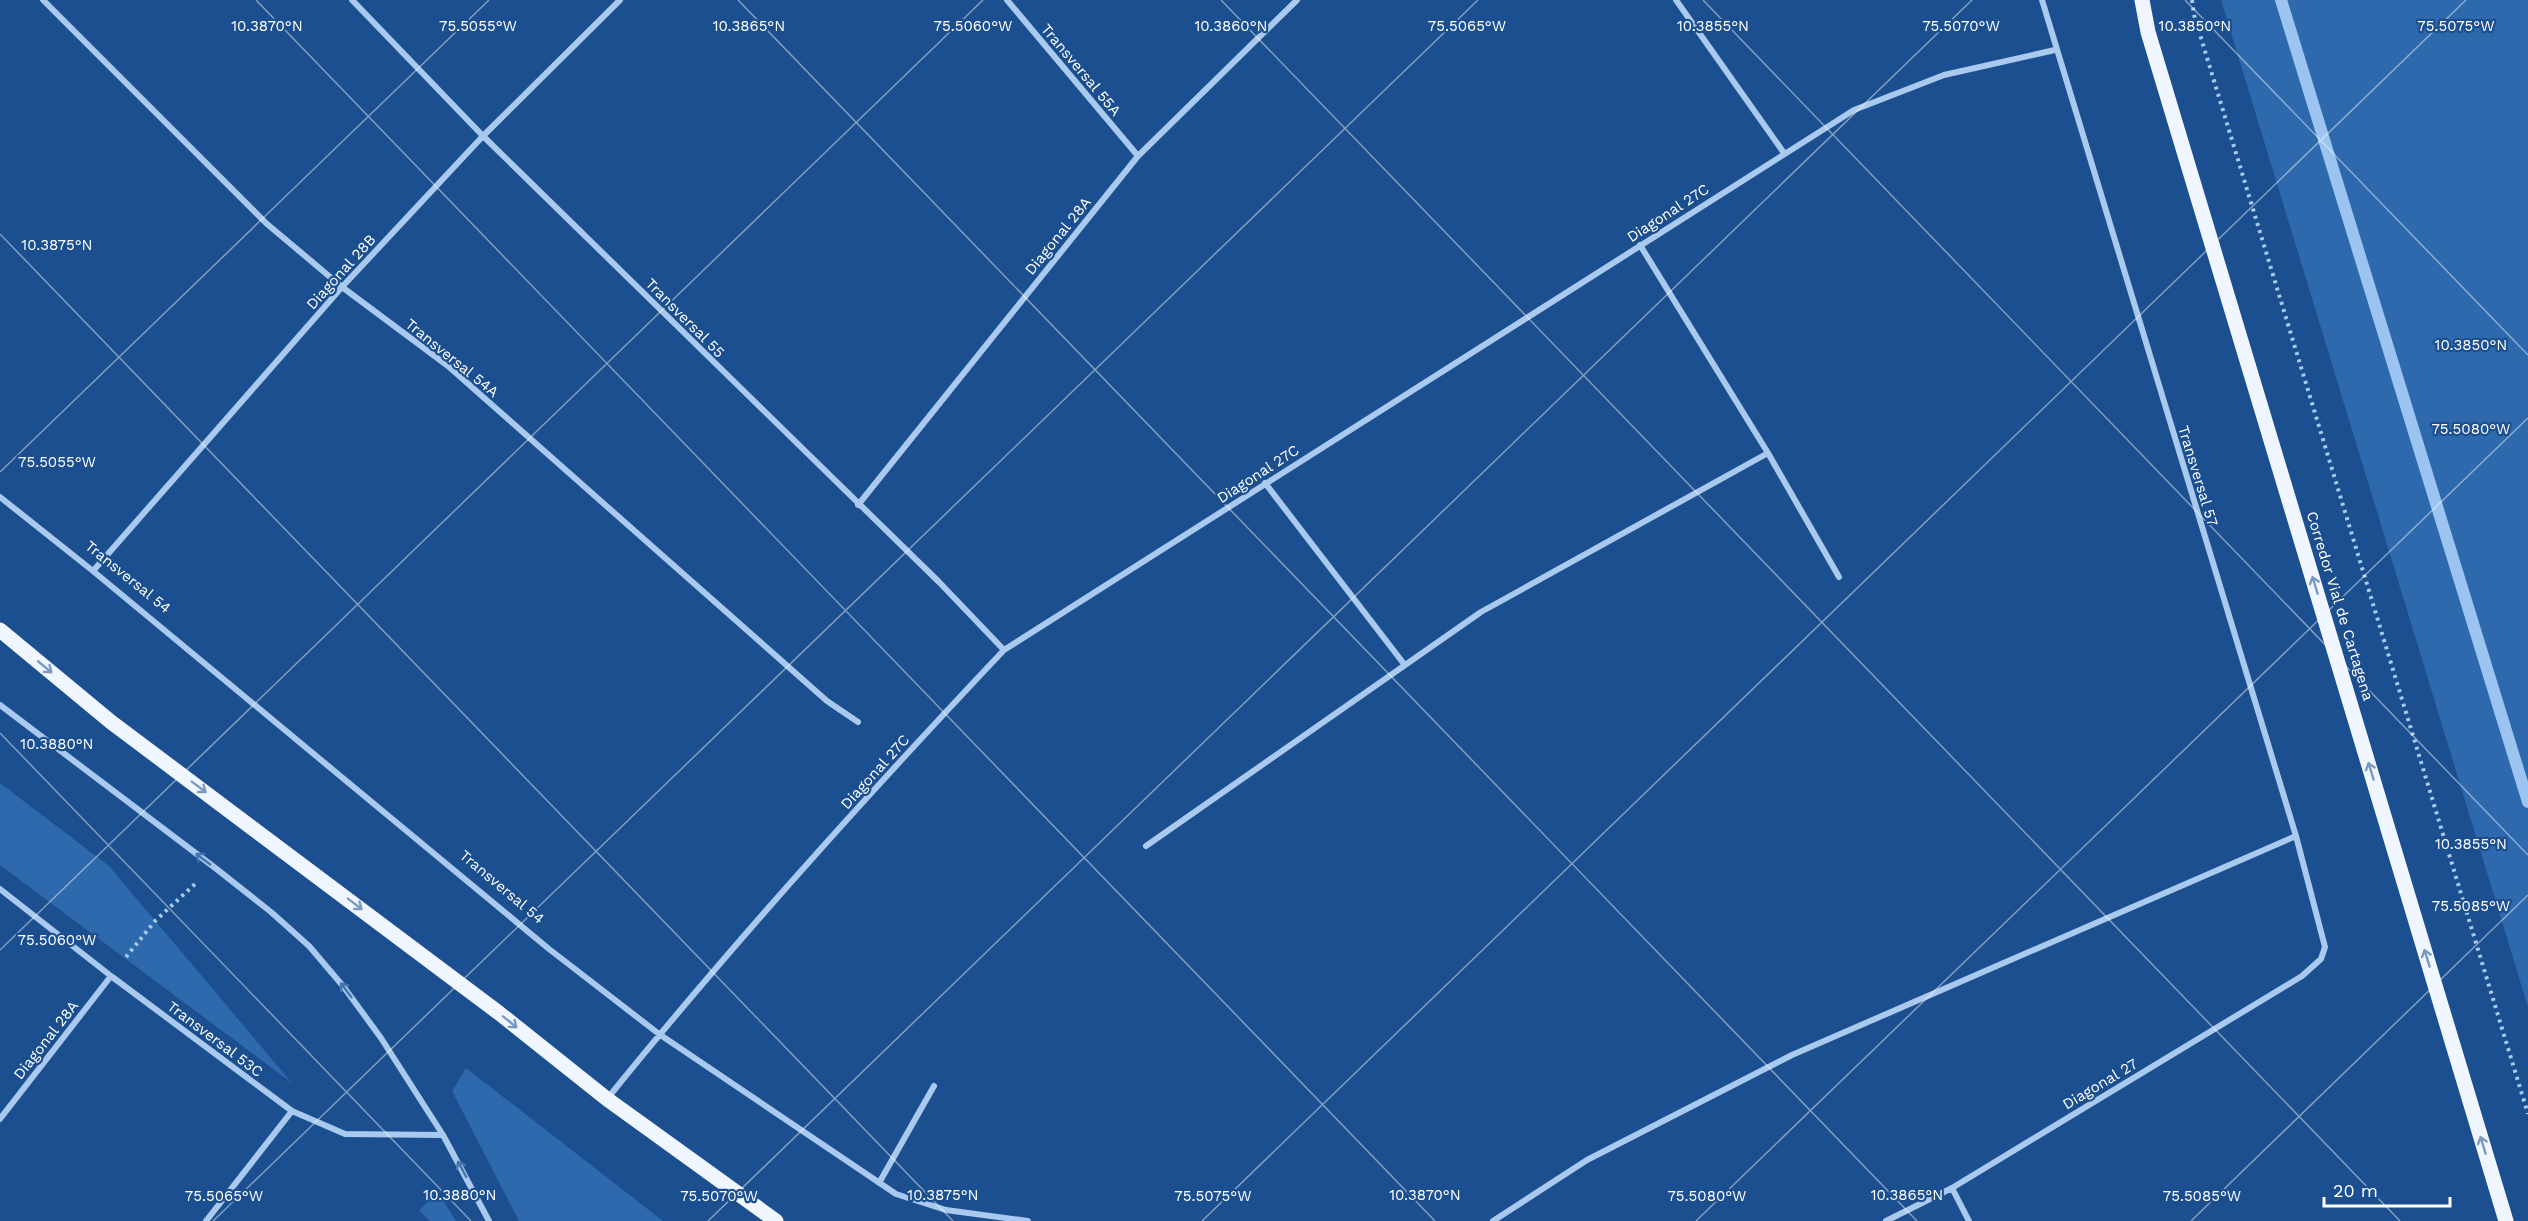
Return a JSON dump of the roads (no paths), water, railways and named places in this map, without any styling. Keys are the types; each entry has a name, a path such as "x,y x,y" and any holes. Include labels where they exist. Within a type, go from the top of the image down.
{"main road":[{"name":"Corredor Vial de Cartagena","path":"2142,0 2148,32 2506,1221"},
{"path":"0,630 111,722 499,1013 607,1099 776,1221"}],"street":[{"name":"Transversal 54A","path":"43,0 267,224 342,287 448,366 828,702 858,722"},
{"name":"Transversal 55","path":"352,0 483,136 939,582 1004,650"},
{"name":"Diagonal 28B","path":"93,571 342,287 483,136 620,0"},
{"name":"Transversal 55A","path":"1007,0 1138,156"},
{"name":"Diagonal 28A","path":"858,505 1138,156 1297,0"},
{"path":"1676,0 1784,153"},
{"name":"Transversal 57","path":"2042,0 2055,50 2296,836 2322,932 2325,947 2321,959"},
{"name":"Diagonal 27C","path":"607,1099 659,1034 898,762 1004,650 1854,110 1944,75 2055,50"},
{"path":"1640,245 1768,453 1839,577"},
{"path":"1146,846 1481,612 1768,453"},
{"path":"1265,483 1404,664"},
{"name":"Transversal 54","path":"0,497 93,571 549,949 659,1034 896,1194 946,1210 1028,1221"},
{"path":"0,705 214,867 271,912 309,946 343,986 381,1038 443,1135 489,1221"},
{"path":"1493,1221 1587,1160 1792,1055 2296,836"},
{"name":"Transversal 53C","path":"0,889 111,976 292,1111 345,1134 443,1135"},
{"name":"Diagonal 27","path":"1886,1221 1952,1188 2302,976 2321,959"},
{"name":"Diagonal 28A","path":"0,1119 111,976"},
{"path":"879,1183 934,1086"},
{"path":"206,1221 292,1111"},
{"path":"1952,1188 1968,1221"}],"waterway":[{"path":"2281,0 2528,802"}]}
